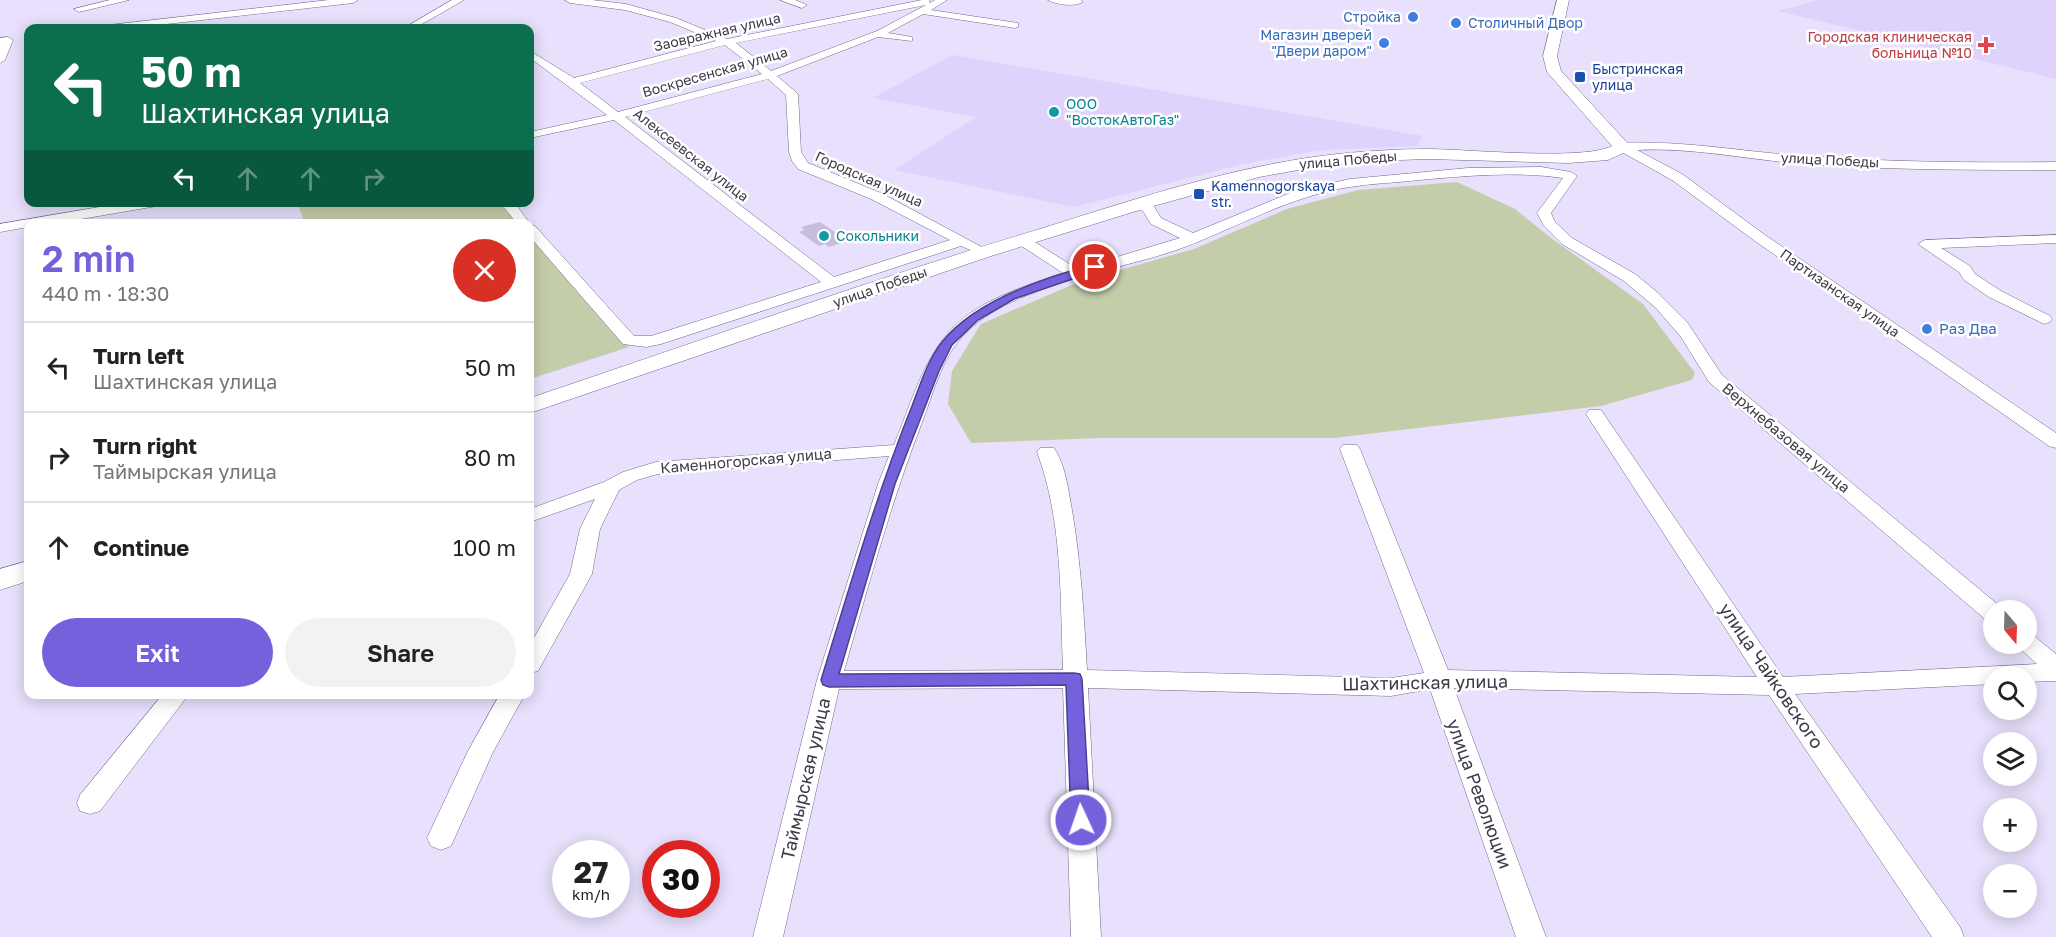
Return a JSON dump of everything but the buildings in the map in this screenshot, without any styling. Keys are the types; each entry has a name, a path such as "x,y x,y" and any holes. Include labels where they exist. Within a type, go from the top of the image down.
{"street":[{"path":"79,9 124,0"},
{"path":"146,24 353,0"},
{"path":"416,24 459,0"},
{"name":"Городская улица","path":"570,0 626,7 673,20 726,42 792,94 795,152 798,161 803,166 876,196 984,252"},
{"path":"785,0 802,5"},
{"name":"Заовражная улица","path":"572,82 726,42 941,0"},
{"name":"Воскресенская улица","path":"534,134 616,116 770,75 874,35 941,0"},
{"path":"1053,0 1078,2"},
{"path":"1563,0 1550,56 1554,72 1622,147"},
{"path":"921,11 1015,25"},
{"path":"181,24 201,18"},
{"path":"874,35 908,39"},
{"path":"0,60 8,41"},
{"name":"Алексеевская улица","path":"534,57 572,82 832,283"},
{"name":"улица Победы","path":"534,405 1022,240 1139,204 1257,172 1315,162 1427,154 1570,167 1608,155 1622,147 1647,145 1804,160 2056,166"},
{"name":"Партизанская улица","path":"1622,147 1677,177 1770,245 2056,442"},
{"path":"2033,166 2056,177"},
{"name":"Таймырская улица","path":"768,937 829,680 888,484 933,371 947,344 974,318 1010,297 1075,273 1176,244 1300,194 1350,183 1468,172 1542,171 1570,167"},
{"name":"Верхнебазовая улица","path":"1570,167 1544,213 1552,226 1584,251 1625,275 1667,310 1695,343 1716,378 1983,605"},
{"path":"1139,204 1148,208 1156,221 1192,238"},
{"path":"54,219 127,207"},
{"path":"510,207 521,219"},
{"path":"0,228 24,224"},
{"path":"534,233 629,340 646,342 962,241"},
{"path":"2044,319 1995,294 1969,277 1965,269 1925,244 2056,239"},
{"path":"1022,240 1075,273"},
{"path":"800,293 819,307"},
{"name":"улица Чайковского","path":"1595,414 1776,686 1949,937"},
{"name":"улица Революции","path":"1350,449 1439,679 1530,937"},
{"name":"Каменногорская улица","path":"534,515 642,472 677,466 900,450"},
{"path":"1047,452 1056,476 1070,561 1086,937"},
{"path":"534,658 581,574 590,529 611,486"},
{"path":"0,580 24,572"},
{"path":"2037,652 2056,669"},
{"name":"Шахтинская улица","path":"829,680 1074,679 1391,687 1439,679 1776,686 2056,669"},
{"path":"90,803 173,699"},
{"path":"441,838 481,751 510,699"}],"shaded area":[{"name":"Городская клиническая больница №10","path":"1819,0 2056,0 2056,79 1778,11"},
{"path":"952,55 1423,136 1417,146 1321,150 1243,164 1074,207 894,170 976,117 873,98"}],"green space":[{"path":"1457,182 1515,209 1551,238 1643,304 1695,373 1692,380 1601,406 1334,438 1100,438 971,443 948,404 952,371 981,324 1081,281 1194,249 1287,209 1358,190"},
{"path":"299,207 503,207 514,219 303,219"},
{"path":"534,240 629,347 534,378"}],"place":[{"name":"Стройка","path":"1413,17"},
{"name":"Столичный Двор","path":"1456,23"},
{"name":"Магазин дверей \"Двери даром\"","path":"1384,43"},
{"name":"Городская клиническая больница №10","path":"1986,45"},
{"name":"Быстринская улица","path":"1580,77"},
{"name":"ООО \"ВостокАвтоГаз\"","path":"1054,112"},
{"name":"Kamennogorskaya str.","path":"1199,194"},
{"name":"Сокольники","path":"824,236"},
{"name":"Раз Два","path":"1927,329"}],"route":[{"path":"1081,820 1074,679 829,680 888,484 933,371 947,344 974,318 1010,297 1095,267"}]}
